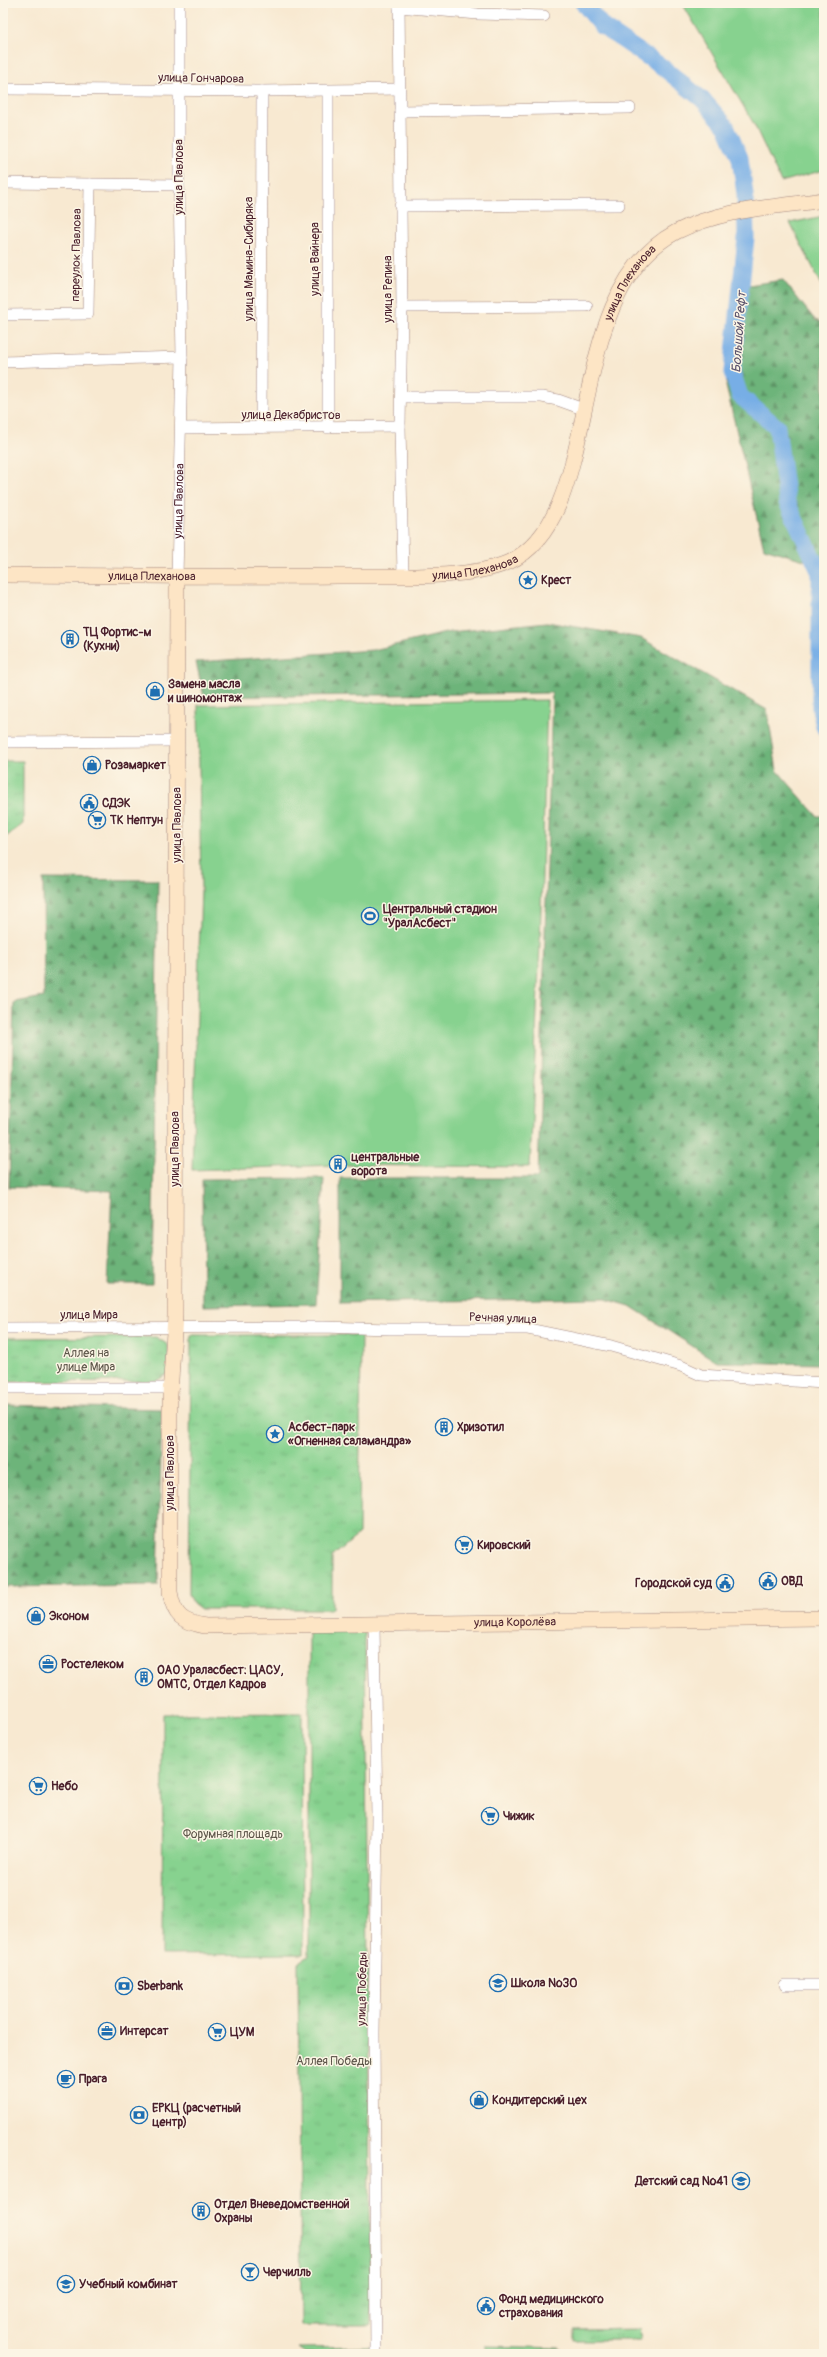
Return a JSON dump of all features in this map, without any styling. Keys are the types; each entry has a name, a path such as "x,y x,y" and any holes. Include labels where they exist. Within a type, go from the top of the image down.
{"street":[{"name":"улица Павлова","path":"179,3 179,185 182,428 177,577 175,1328 172,1388 170,1592 172,1608 181,1617 189,1623 205,1626"},
{"path":"399,5 478,14 544,16"},
{"name":"улица Репина","path":"399,5 402,307 402,397 400,426 403,575"},
{"name":"улица Гончарова","path":"3,89 179,91 328,91 399,89"},
{"name":"улица Мамина-Сибиряка","path":"261,428 262,91"},
{"name":"улица Вайнера","path":"328,91 328,428"},
{"path":"400,111 630,108"},
{"path":"3,183 179,185"},
{"name":"переулок Павлова","path":"3,314 88,314 90,184"},
{"name":"улица Плеханова","path":"3,575 177,577 403,575 477,572 511,561 526,551 542,534 560,505 595,362 613,308 640,262 673,234 698,222 728,214 824,200"},
{"path":"400,206 619,205"},
{"path":"402,307 587,306"},
{"path":"3,362 182,357"},
{"path":"402,397 542,397 583,409"},
{"name":"улица Декабристов","path":"182,428 328,428 400,426"},
{"path":"3,742 177,741"},
{"name":"Речная улица","path":"175,1328 323,1327 389,1329 528,1329 611,1346 681,1366 701,1375 824,1383"},
{"name":"улица Мира","path":"3,1328 175,1328"},
{"path":"3,1388 172,1388"},
{"name":"улица Королёва","path":"205,1626 824,1618"},
{"name":"улица Победы","path":"374,1624 377,1817 374,2033 376,2354"},
{"path":"785,1985 824,1985"}],"green space":[{"path":"682,3 824,3 824,170 781,182 754,124"},
{"path":"824,216 824,289 790,223"},
{"path":"783,280 815,320 824,323 824,566 764,548 726,386 741,286"},
{"path":"547,622 641,638 767,710 777,770 817,816 824,816 824,1364 717,1362 630,1306 602,1298 340,1303 340,1178 538,1178 552,693 204,697 196,662 373,650 450,632"},
{"name":"Центральный стадион \"УралАсбест\"","path":"547,700 540,944 530,1167 335,1165 192,1170 201,889 198,705"},
{"path":"3,761 23,761 23,824 3,839"},
{"path":"43,879 158,880 152,1284 107,1284 112,1191 9,1187 14,1002 44,997"},
{"path":"324,1178 316,1304 203,1306 202,1179"},
{"name":"Асбест-парк «Огненная саламандра»","path":"191,1335 361,1335 359,1534 332,1557 332,1609 201,1609 193,1603 189,1594"},
{"name":"Аллея на улице Мира","path":"156,1337 168,1345 169,1373 156,1381 3,1382 3,1338"},
{"path":"3,1405 162,1409 158,1585 3,1587"},
{"name":"Аллея Победы","path":"309,1630 365,1630 371,2325 301,2325 298,1963 309,1956"},
{"name":"Форумная площадь","path":"302,1713 303,1954 162,1955 163,1714"},
{"path":"639,2329 641,2340 574,2340 574,2330"},
{"path":"485,2346 560,2348 560,2354 491,2354"},
{"path":"371,2347 370,2350 362,2353 305,2353 298,2348"}],"waterway":[{"name":"Большой Рефт","path":"583,3 603,27 661,66 703,100 726,126 740,158 745,194 746,238 732,372 740,396 777,427 787,502 820,573 820,708 824,727"}],"place":[{"name":"Крест","path":"528,580"},
{"name":"ТЦ Фортис-м (Кухни)","path":"70,639"},
{"name":"Замена масла и шиномонтаж","path":"155,691"},
{"name":"Розамаркет","path":"92,765"},
{"name":"СДЭК","path":"89,803"},
{"name":"ТК Нептун","path":"97,820"},
{"name":"Центральный стадион \"УралАсбест\"","path":"370,916"},
{"name":"центральные ворота","path":"338,1164"},
{"name":"Хризотил","path":"444,1427"},
{"name":"Асбест-парк «Огненная саламандра»","path":"275,1434"},
{"name":"Кировский","path":"464,1545"},
{"name":"ОВД","path":"768,1581"},
{"name":"Городской суд","path":"725,1583"},
{"name":"Эконом","path":"36,1616"},
{"name":"Ростелеком","path":"48,1664"},
{"name":"ОАО Ураласбест: ЦАСУ, ОМТС, Отдел Кадров","path":"144,1677"},
{"name":"Небо","path":"38,1786"},
{"name":"Чижик","path":"490,1816"},
{"name":"Школа №30","path":"498,1983"},
{"name":"Sberbank","path":"124,1986"},
{"name":"Интерсат","path":"107,2031"},
{"name":"ЦУМ","path":"217,2032"},
{"name":"Прага","path":"66,2079"},
{"name":"Кондитерский цех","path":"479,2100"},
{"name":"ЕРКЦ (расчетный центр)","path":"139,2115"},
{"name":"Детский сад №41","path":"741,2181"},
{"name":"Отдел Вневедомственной Охраны","path":"201,2211"},
{"name":"Черчилль","path":"250,2272"},
{"name":"Учебный комбинат","path":"66,2284"},
{"name":"Фонд медицинского страхования","path":"486,2306"}]}
